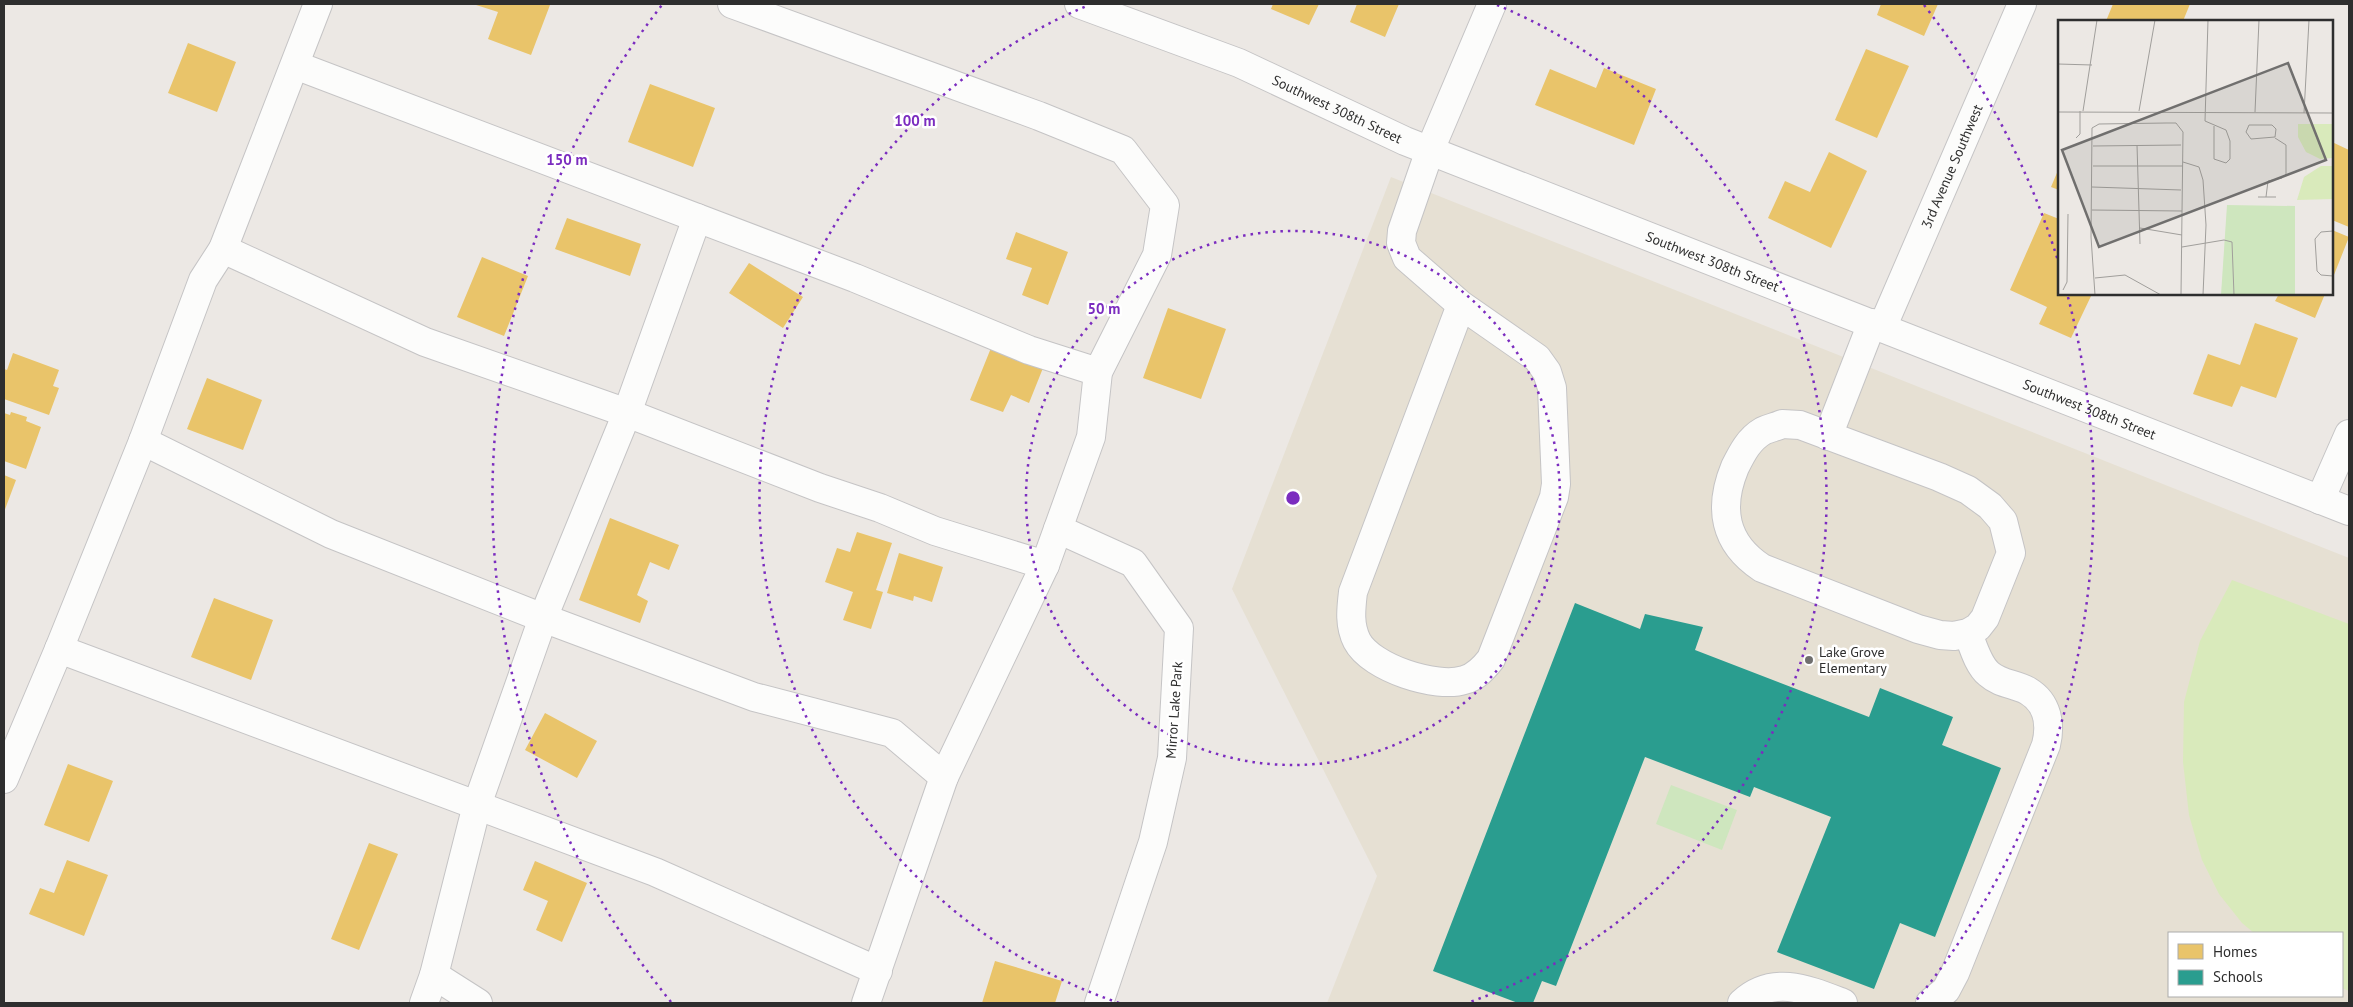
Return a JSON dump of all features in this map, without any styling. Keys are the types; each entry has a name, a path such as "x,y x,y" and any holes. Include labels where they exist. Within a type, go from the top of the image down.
{"street":[{"path":"4,779 59,650 143,441 203,280 224,249 318,4"},
{"path":"732,4 1039,116 1123,150 1165,206 1157,255 1098,372 1091,436 1045,565 944,777 866,1003"},
{"name":"Southwest 308th Street","path":"1080,4 1239,63 1430,150 2349,511"},
{"path":"1461,305 1353,592 1350,612 1358,642 1368,655 1384,664 1426,680 1446,684 1465,680 1481,672 1491,660 1554,497 1556,484 1552,396 1547,372 1537,358 1516,341 1461,305 1407,258 1401,243 1402,231 1430,150 1492,4"},
{"name":"3rd Avenue Southwest","path":"1828,436 2022,4"},
{"path":"295,65 864,282 1029,350 1098,372"},
{"path":"424,1003 434,975 476,804 543,618 627,413 697,218"},
{"path":"224,249 425,342 627,413 820,488 880,508 935,531 1045,565"},
{"path":"1782,424 1800,425 1828,436 1939,477 1968,490 1990,506 2003,521 2011,553 1986,618 1978,627 1968,633 1954,636 1918,630 1762,568 1746,558 1737,546 1725,517 1730,479 1749,442 1764,431 1782,424"},
{"path":"2320,500 2349,434"},
{"path":"143,441 331,534 543,618 754,697 892,733 944,777"},
{"name":"Mirror Lake Park","path":"1058,529 1133,563 1179,628 1172,758 1153,842 1099,1003"},
{"path":"1930,1003 1946,990 1955,973 2050,731 2048,715 2040,702 2029,692 1989,674 1975,652 1968,633"},
{"path":"59,650 655,872 878,971"},
{"path":"434,975 478,1003"},
{"path":"1742,1003 1756,992 1770,987 1788,986 1807,990 1843,1003"}],"shaded area":[{"name":"Lake Grove Elementary","path":"1391,177 2349,558 2349,1003 1327,1003 1377,876 1232,589"}],"green space":[{"path":"2232,580 2349,624 2349,991 2343,988 2343,932 2253,932 2242,923 2219,894 2202,860 2189,815 2183,762 2184,702 2200,641"},
{"path":"1671,785 1737,810 1722,850 1656,824"}],"building: Homes":[{"path":"473,4 550,5 531,55 488,39 498,12"},
{"path":"1273,4 1319,4 1309,25 1271,9"},
{"path":"1357,4 1399,4 1385,37 1350,22"},
{"path":"1881,4 1938,4 1924,36 1877,15"},
{"path":"2113,4 2190,4 2183,20 2106,20"},
{"path":"188,43 236,62 217,112 168,93"},
{"path":"1866,49 1909,66 1877,138 1835,120"},
{"path":"1604,68 1656,89 1634,145 1535,105 1550,69 1596,88"},
{"path":"650,84 715,108 693,167 628,142"},
{"path":"2333,142 2349,150 2349,227 2333,220"},
{"path":"1829,152 1867,171 1831,248 1768,218 1785,181 1810,192"},
{"path":"2058,170 2058,190 2051,187"},
{"path":"2044,213 2058,219 2058,295 2092,295 2071,338 2039,324 2047,307 2010,290"},
{"path":"567,218 641,244 630,276 555,249"},
{"path":"2333,230 2349,237 2333,277"},
{"path":"1016,232 1068,252 1048,305 1022,295 1032,268 1006,259"},
{"path":"482,257 528,276 504,336 457,317"},
{"path":"749,263 803,297 783,328 729,293"},
{"path":"2278,295 2325,295 2315,318 2275,301"},
{"path":"1168,308 1226,329 1201,399 1143,378"},
{"path":"2255,323 2298,338 2276,398 2241,386 2232,407 2193,394 2208,354 2240,365"},
{"path":"993,343 1045,363 1029,403 1011,395 1003,412 970,400"},
{"path":"13,353 59,370 53,386 59,388 49,415 4,399 4,369 7,370"},
{"path":"207,378 262,400 243,450 187,429"},
{"path":"11,412 27,417 26,421 41,427 26,469 4,461 4,413 10,415"},
{"path":"4,475 16,480 4,512"},
{"path":"610,518 679,545 669,570 650,562 637,595 648,601 640,623 579,600"},
{"path":"857,532 892,543 876,590 883,592 871,629 843,620 853,592 825,582 837,548 850,552"},
{"path":"899,553 943,567 932,602 914,596 913,601 887,593"},
{"path":"214,598 273,620 251,680 191,657"},
{"path":"545,713 597,741 577,778 525,750"},
{"path":"68,764 113,781 89,842 44,825"},
{"path":"369,843 398,854 359,950 331,939"},
{"path":"67,860 108,875 84,936 29,914 40,888 54,893"},
{"path":"535,861 587,883 562,942 536,930 548,901 523,890"},
{"path":"995,961 1062,981 1055,1003 982,1003"}],"building: Schools":[{"path":"1575,603 1640,629 1645,614 1703,627 1695,650 1869,717 1880,688 1953,717 1942,745 2001,768 1935,937 1900,923 1874,989 1777,952 1831,817 1754,787 1750,797 1645,757 1556,986 1542,981 1533,1003 1518,1003 1433,971"}],"place":[{"name":"Lake Grove Elementary","path":"1809,660"}]}
